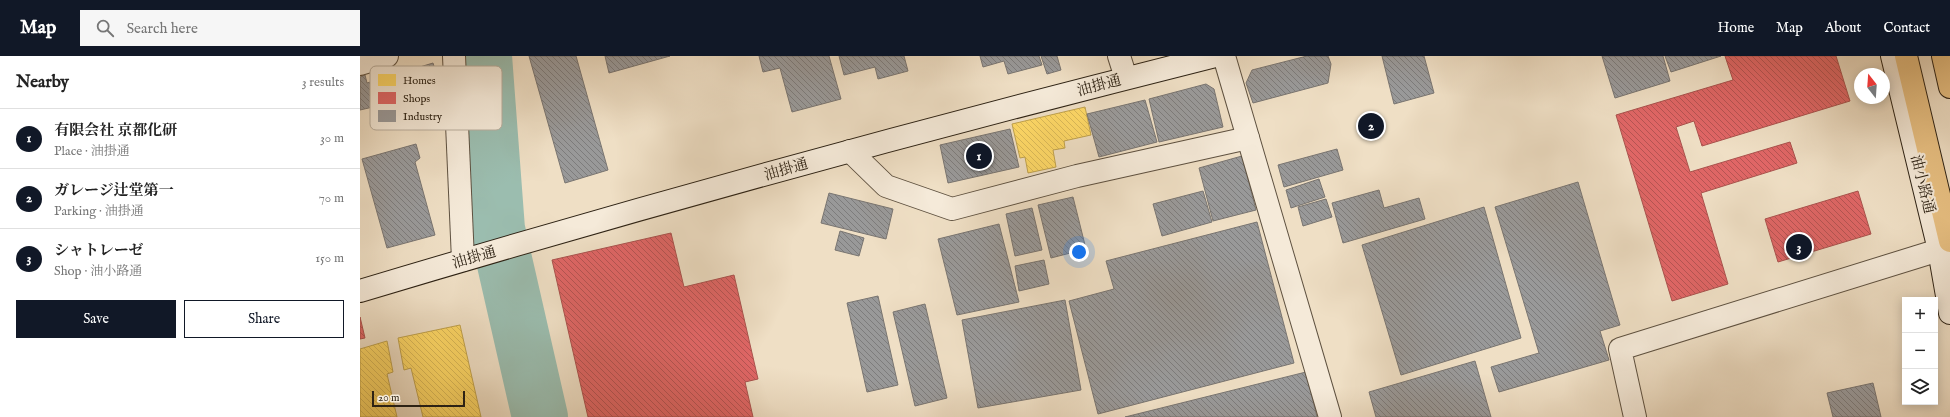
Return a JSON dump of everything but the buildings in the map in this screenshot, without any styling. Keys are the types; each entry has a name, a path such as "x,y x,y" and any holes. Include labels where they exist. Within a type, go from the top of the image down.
{"highway":[{"path":"1906,56 1944,246"},
{"path":"1943,56 1950,87"}],"street":[{"path":"360,64 387,56"},
{"path":"454,56 455,66"},
{"path":"1119,56 1126,78"},
{"name":"油掛通","path":"360,291 850,151 1215,56"},
{"path":"1224,56 1330,417"},
{"name":"油小路通","path":"1892,56 1944,246 1950,313"},
{"path":"461,130 472,258"},
{"path":"850,151 886,186 952,209 1077,176 1248,138"},
{"path":"1635,417 1620,349 1944,246"}],"waterway":[{"path":"484,56 485,66"},
{"path":"490,130 497,229 540,417"}],"place":[{"name":"ガレージ辻堂第一","path":"1371,126"},
{"name":"有限会社 京都化研","path":"979,156"},
{"name":"シャトレーゼ","path":"1799,247"}]}
